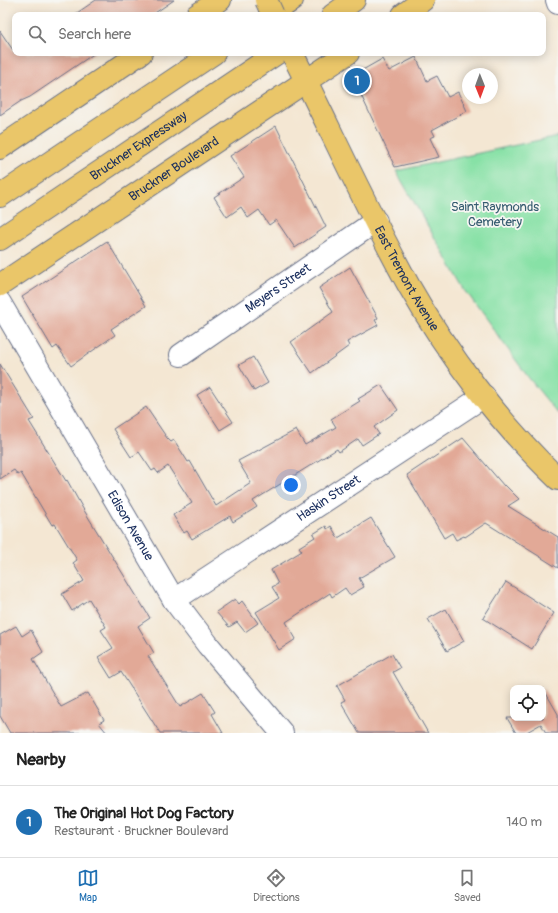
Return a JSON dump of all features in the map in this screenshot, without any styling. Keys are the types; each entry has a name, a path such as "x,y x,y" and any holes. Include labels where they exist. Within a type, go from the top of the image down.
{"main road":[{"path":"202,12 220,0"},
{"path":"266,0 271,12"},
{"path":"276,12 292,0"},
{"path":"337,12 354,0"},
{"path":"408,12 423,0"},
{"path":"0,148 137,56"},
{"path":"0,196 210,56"},
{"name":"Bruckner Expressway","path":"0,239 274,56"},
{"name":"Bruckner Boulevard","path":"0,285 299,66 337,56"},
{"name":"East Tremont Avenue","path":"299,66 415,296 438,332 484,396 532,453 558,479"}],"street":[{"name":"Meyers Street","path":"181,355 376,221"},
{"name":"Edison Avenue","path":"0,303 174,600 208,645 282,733"},
{"name":"Haskin Street","path":"174,600 484,396"}],"green space":[{"name":"Saint Raymonds Cemetery","path":"558,136 558,414 528,377 465,290 396,171"}],"building":[{"path":"96,0 174,0 156,12 78,12"},
{"path":"0,31 12,49 12,56 91,56 30,97 21,101 0,115"},
{"path":"416,57 427,81 437,76 448,97 458,92 462,104 464,104 467,111 432,130 435,136 430,138 439,157 395,167 352,76 382,59 389,71"},
{"path":"276,126 326,227 295,248 276,220 269,225 259,210 248,218 241,207 227,217 214,197 244,177 230,156"},
{"path":"107,241 146,306 111,329 115,335 71,366 57,346 53,349 22,297"},
{"path":"350,267 378,318 375,320 378,325 347,342 349,346 312,373 291,342 333,312 319,288"},
{"path":"253,357 268,383 254,391 239,365"},
{"path":"0,364 34,419 29,421 66,481 67,480 150,618 138,626 154,653 148,656 180,707 203,693 215,712 212,714 223,733 160,733 121,672 111,678 98,657 113,648 101,630 106,627 89,599 72,611 62,594 84,581 73,563 77,560 55,524 52,525 21,473 18,475 14,470 0,479"},
{"path":"381,385 398,410 374,427 379,434 362,445 358,439 339,452 337,449 253,501 257,507 233,522 230,516 192,539 187,531 184,533 173,515 192,503 168,466 158,473 155,469 152,471 139,452 131,457 113,429 146,407 167,438 171,442 174,440 188,462 190,461 216,506 251,483 238,461 296,430 305,445 336,427 331,419 360,401 358,399"},
{"path":"210,387 233,422 220,430 197,395"},
{"path":"463,438 504,486 505,485 519,499 508,506 558,537 558,568 486,523 465,537 464,536 456,540 452,533 444,538 407,475"},
{"path":"371,518 395,557 359,578 364,587 350,595 345,588 332,597 330,593 286,622 296,639 279,650 256,612 279,598 272,587 278,584 271,570 302,551 299,547 315,537 313,534 326,526 327,529 331,526 338,538"},
{"path":"506,582 554,613 532,649 483,618"},
{"path":"235,599 239,604 242,601 258,623 245,632 237,622 229,627 216,612"},
{"path":"446,609 464,641 447,651 428,619"},
{"path":"16,626 22,636 31,630 43,652 33,659 61,707 88,693 104,720 99,723 107,733 10,733 0,716 0,635"},
{"path":"392,654 400,668 393,672 428,733 359,733 341,702 345,700 337,686"},
{"path":"546,693 558,714 558,733 546,733 541,724 525,733 516,733 507,718 510,718 510,721 546,721"}],"place":[{"name":"The Original Hot Dog Factory","path":"357,81"}]}
